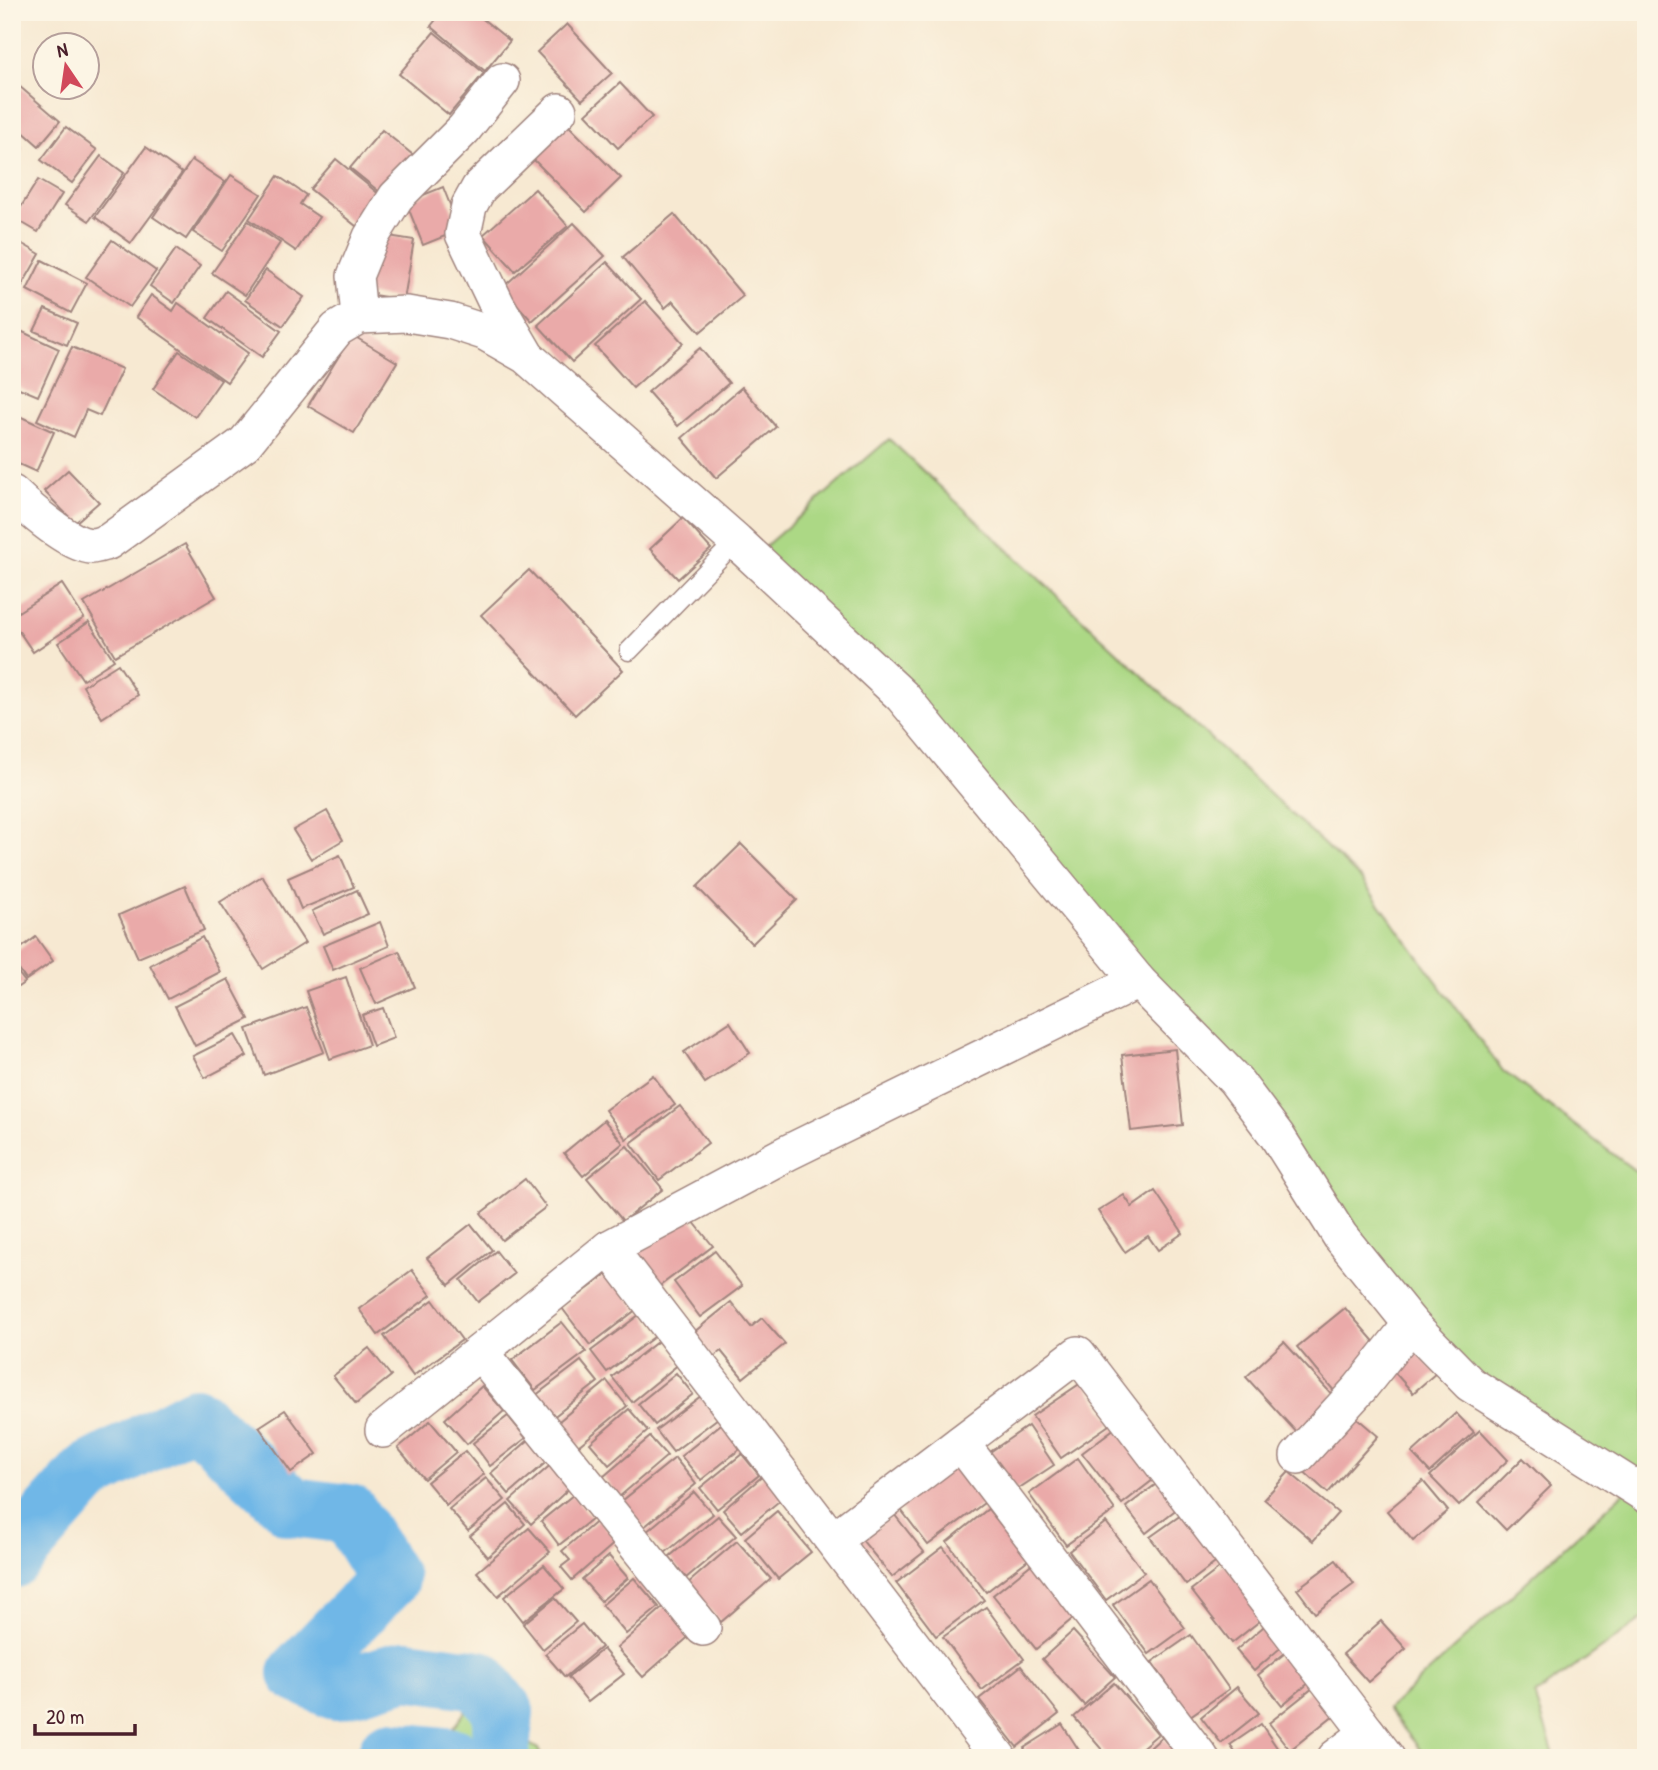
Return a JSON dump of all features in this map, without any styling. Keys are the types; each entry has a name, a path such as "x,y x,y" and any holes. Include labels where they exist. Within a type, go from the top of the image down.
{"street":[{"path":"359,316 355,276 371,237 396,197 464,129 502,81"},
{"path":"526,356 497,305 463,234 469,206 478,188 559,111"},
{"path":"12,493 43,521 77,541 91,546 107,542 245,443 337,329 359,316 407,314 450,321 484,332 526,356 736,541 902,695 1138,981 1235,1080 1277,1136 1340,1236 1411,1324 1470,1384 1646,1495"},
{"path":"383,1430 609,1248 787,1153 1138,981"},
{"path":"609,1248 999,1758"},
{"path":"1298,1456 1360,1388 1411,1324"},
{"path":"480,1352 703,1628"},
{"path":"832,1540 1078,1354 1377,1745 1335,1758"},
{"path":"961,1443 1201,1758"}],"lane":[{"path":"629,651 736,541"}],"green space":[{"path":"889,439 1361,879 1503,1071 1646,1179 1646,1617 1535,1695 1555,1758 1427,1758 1388,1709 1635,1482 1499,1416 1224,1058 756,554"},
{"path":"468,1708 538,1749 542,1758 430,1758"}],"building":[{"path":"442,12 474,12 510,41 485,71 431,26"},
{"path":"567,24 612,73 582,100 537,52"},
{"path":"434,32 484,73 449,115 399,74"},
{"path":"12,80 32,97 32,102 38,102 60,121 39,146 12,122"},
{"path":"620,83 652,117 618,148 586,114"},
{"path":"561,118 621,178 586,212 526,152"},
{"path":"66,127 97,150 72,183 41,160"},
{"path":"382,130 418,159 386,197 350,168"},
{"path":"12,139 23,148 12,160"},
{"path":"146,147 182,173 131,243 95,217"},
{"path":"101,156 124,173 89,221 65,205"},
{"path":"336,159 386,200 361,230 310,189"},
{"path":"192,160 225,182 186,239 153,217"},
{"path":"231,175 261,194 222,251 193,232"},
{"path":"278,176 306,195 300,204 319,217 296,251 249,219"},
{"path":"38,180 62,194 38,232 14,218"},
{"path":"443,187 460,230 423,245 406,202"},
{"path":"535,189 568,226 515,271 483,235"},
{"path":"674,214 743,296 700,332 673,301 665,308 623,257"},
{"path":"248,221 280,243 245,295 212,273"},
{"path":"574,223 605,256 532,321 502,288"},
{"path":"376,234 414,240 404,300 367,294"},
{"path":"12,238 40,254 16,296 12,294"},
{"path":"112,240 156,271 130,307 86,277"},
{"path":"176,249 200,266 174,303 150,286"},
{"path":"42,260 87,283 71,313 27,290"},
{"path":"607,262 641,299 572,362 538,325"},
{"path":"266,270 304,297 283,326 245,300"},
{"path":"226,291 281,331 262,357 207,318"},
{"path":"151,295 173,311 178,303 248,353 227,382 136,317"},
{"path":"645,301 683,343 633,388 595,346"},
{"path":"45,309 77,323 67,345 34,331"},
{"path":"12,327 59,349 38,396 12,385"},
{"path":"352,335 397,362 354,433 308,406"},
{"path":"72,347 122,369 100,416 86,410 74,437 37,420"},
{"path":"700,348 729,383 678,426 648,392"},
{"path":"179,351 221,380 195,417 153,389"},
{"path":"742,387 776,427 716,478 682,438"},
{"path":"17,415 54,432 36,472 12,461 12,424"},
{"path":"68,470 99,502 75,523 44,491"},
{"path":"683,518 711,549 678,579 650,549"},
{"path":"185,544 216,597 115,656 84,603"},
{"path":"529,570 623,670 575,715 481,615"},
{"path":"62,584 84,618 33,652 12,621 12,616"},
{"path":"89,622 114,660 83,680 58,643"},
{"path":"118,664 138,695 102,718 83,686"},
{"path":"327,811 343,840 311,859 293,830"},
{"path":"741,844 797,900 752,944 697,887"},
{"path":"340,855 354,887 301,909 288,878"},
{"path":"262,876 305,943 263,969 220,902"},
{"path":"185,886 204,930 138,958 119,915"},
{"path":"357,890 368,914 323,934 312,911"},
{"path":"380,922 389,946 333,970 323,946"},
{"path":"36,937 53,961 26,980 12,960 12,955"},
{"path":"202,937 220,972 168,999 150,965"},
{"path":"399,951 415,987 376,1004 360,968"},
{"path":"12,965 25,982 12,991"},
{"path":"346,977 369,1045 330,1059 306,991"},
{"path":"228,979 249,1019 195,1046 175,1006"},
{"path":"306,1007 324,1052 264,1075 247,1029"},
{"path":"383,1008 394,1038 373,1046 362,1015"},
{"path":"730,1022 750,1053 705,1083 684,1052"},
{"path":"235,1035 247,1056 205,1078 193,1056"},
{"path":"1175,1049 1183,1125 1131,1131 1122,1055"},
{"path":"653,1075 675,1105 626,1139 605,1110"},
{"path":"680,1106 708,1143 659,1180 631,1143"},
{"path":"604,1120 623,1143 583,1176 564,1153"},
{"path":"627,1146 663,1189 623,1221 587,1178"},
{"path":"525,1179 546,1207 502,1240 481,1213"},
{"path":"1155,1191 1183,1233 1158,1250 1148,1236 1125,1252 1098,1211 1124,1195 1132,1207"},
{"path":"685,1211 713,1246 657,1288 630,1253"},
{"path":"471,1224 492,1250 449,1285 427,1258"},
{"path":"496,1251 514,1274 478,1302 461,1280"},
{"path":"715,1251 742,1286 700,1317 674,1282"},
{"path":"412,1270 431,1295 378,1335 359,1309"},
{"path":"609,1273 637,1309 590,1345 562,1308"},
{"path":"433,1300 462,1340 413,1376 384,1336"},
{"path":"731,1302 751,1327 762,1318 785,1344 743,1378 721,1351 713,1357 693,1333"},
{"path":"1345,1308 1383,1352 1335,1392 1297,1347"},
{"path":"643,1312 658,1334 607,1372 591,1351"},
{"path":"562,1322 586,1352 535,1390 512,1360"},
{"path":"661,1339 680,1363 632,1402 612,1377"},
{"path":"1284,1342 1337,1400 1299,1435 1246,1377"},
{"path":"1411,1345 1436,1373 1413,1393 1388,1365"},
{"path":"369,1348 391,1376 356,1404 333,1376"},
{"path":"581,1361 598,1382 552,1418 535,1396"},
{"path":"676,1373 693,1394 655,1425 638,1404"},
{"path":"607,1381 627,1406 578,1446 558,1422"},
{"path":"1084,1381 1112,1423 1061,1458 1032,1416"},
{"path":"482,1386 504,1411 467,1444 445,1419"},
{"path":"701,1396 718,1418 673,1452 656,1430"},
{"path":"629,1409 648,1431 609,1465 590,1443"},
{"path":"285,1410 317,1454 291,1472 259,1427"},
{"path":"1350,1412 1378,1436 1328,1493 1301,1469"},
{"path":"1456,1413 1474,1432 1430,1472 1412,1453"},
{"path":"508,1416 526,1438 490,1466 473,1443"},
{"path":"430,1421 456,1452 424,1479 398,1448"},
{"path":"725,1421 745,1445 701,1480 681,1456"},
{"path":"1119,1425 1158,1476 1122,1504 1082,1453"},
{"path":"1028,1426 1054,1465 1016,1490 990,1452"},
{"path":"1480,1430 1508,1460 1459,1506 1430,1476"},
{"path":"650,1437 667,1456 619,1497 603,1477"},
{"path":"531,1438 550,1459 509,1494 491,1473"},
{"path":"465,1451 484,1474 446,1505 427,1482"},
{"path":"742,1454 759,1475 717,1509 700,1488"},
{"path":"954,1457 988,1500 928,1545 895,1502"},
{"path":"675,1458 696,1484 644,1527 622,1501"},
{"path":"1078,1458 1115,1510 1066,1545 1029,1494"},
{"path":"1523,1458 1551,1486 1506,1530 1479,1502"},
{"path":"555,1461 575,1483 531,1524 510,1501"},
{"path":"1289,1472 1338,1513 1313,1541 1264,1499"},
{"path":"764,1475 784,1497 742,1532 723,1510"},
{"path":"486,1478 505,1500 468,1531 449,1509"},
{"path":"1163,1479 1183,1504 1146,1533 1126,1507"},
{"path":"1423,1481 1448,1511 1413,1541 1387,1511"},
{"path":"694,1492 713,1514 665,1553 646,1532"},
{"path":"573,1495 592,1519 559,1545 541,1521"},
{"path":"508,1504 525,1524 488,1557 470,1536"},
{"path":"988,1509 1029,1559 986,1592 947,1542"},
{"path":"777,1511 811,1552 778,1579 745,1538"},
{"path":"1184,1513 1219,1560 1186,1585 1150,1537"},
{"path":"894,1514 924,1552 892,1577 862,1540"},
{"path":"718,1516 736,1536 686,1578 669,1557"},
{"path":"599,1519 617,1541 572,1580 561,1567 570,1560 562,1551"},
{"path":"1106,1522 1144,1572 1106,1600 1069,1551"},
{"path":"529,1528 550,1552 498,1596 477,1572"},
{"path":"737,1541 771,1579 721,1622 687,1584"},
{"path":"943,1547 984,1600 936,1636 896,1583"},
{"path":"609,1556 628,1578 601,1601 582,1579"},
{"path":"1336,1560 1354,1584 1315,1613 1297,1589"},
{"path":"1034,1562 1077,1615 1036,1649 993,1595"},
{"path":"1225,1564 1266,1616 1232,1643 1191,1590"},
{"path":"544,1565 564,1589 523,1621 504,1597"},
{"path":"634,1578 659,1607 626,1634 602,1605"},
{"path":"1149,1579 1185,1628 1149,1654 1113,1605"},
{"path":"555,1598 576,1622 543,1649 523,1624"},
{"path":"667,1604 693,1633 643,1677 617,1648"},
{"path":"986,1607 1024,1659 982,1690 943,1637"},
{"path":"1381,1621 1406,1649 1368,1682 1343,1654"},
{"path":"1269,1622 1287,1642 1254,1671 1236,1650"},
{"path":"582,1624 601,1647 565,1677 545,1654"},
{"path":"1073,1631 1115,1677 1084,1705 1042,1659"},
{"path":"1191,1635 1229,1689 1190,1716 1152,1662"},
{"path":"603,1649 624,1674 588,1702 568,1677"},
{"path":"1290,1649 1315,1678 1282,1705 1258,1675"},
{"path":"1021,1666 1059,1714 1017,1747 979,1699"},
{"path":"1114,1683 1158,1734 1130,1758 1109,1758 1074,1717"},
{"path":"1318,1684 1340,1710 1290,1750 1269,1723"},
{"path":"1237,1687 1259,1713 1221,1743 1201,1717"},
{"path":"1062,1724 1084,1758 1031,1758 1024,1748"},
{"path":"1261,1724 1284,1758 1239,1758 1230,1745"},
{"path":"1162,1737 1180,1758 1139,1758"}],"waterway":[{"path":"12,1559 88,1473 195,1417 292,1507 349,1514 389,1579 298,1673 335,1690 406,1670 479,1680 504,1712 499,1758"},
{"path":"386,1758 389,1751 454,1758"}]}
